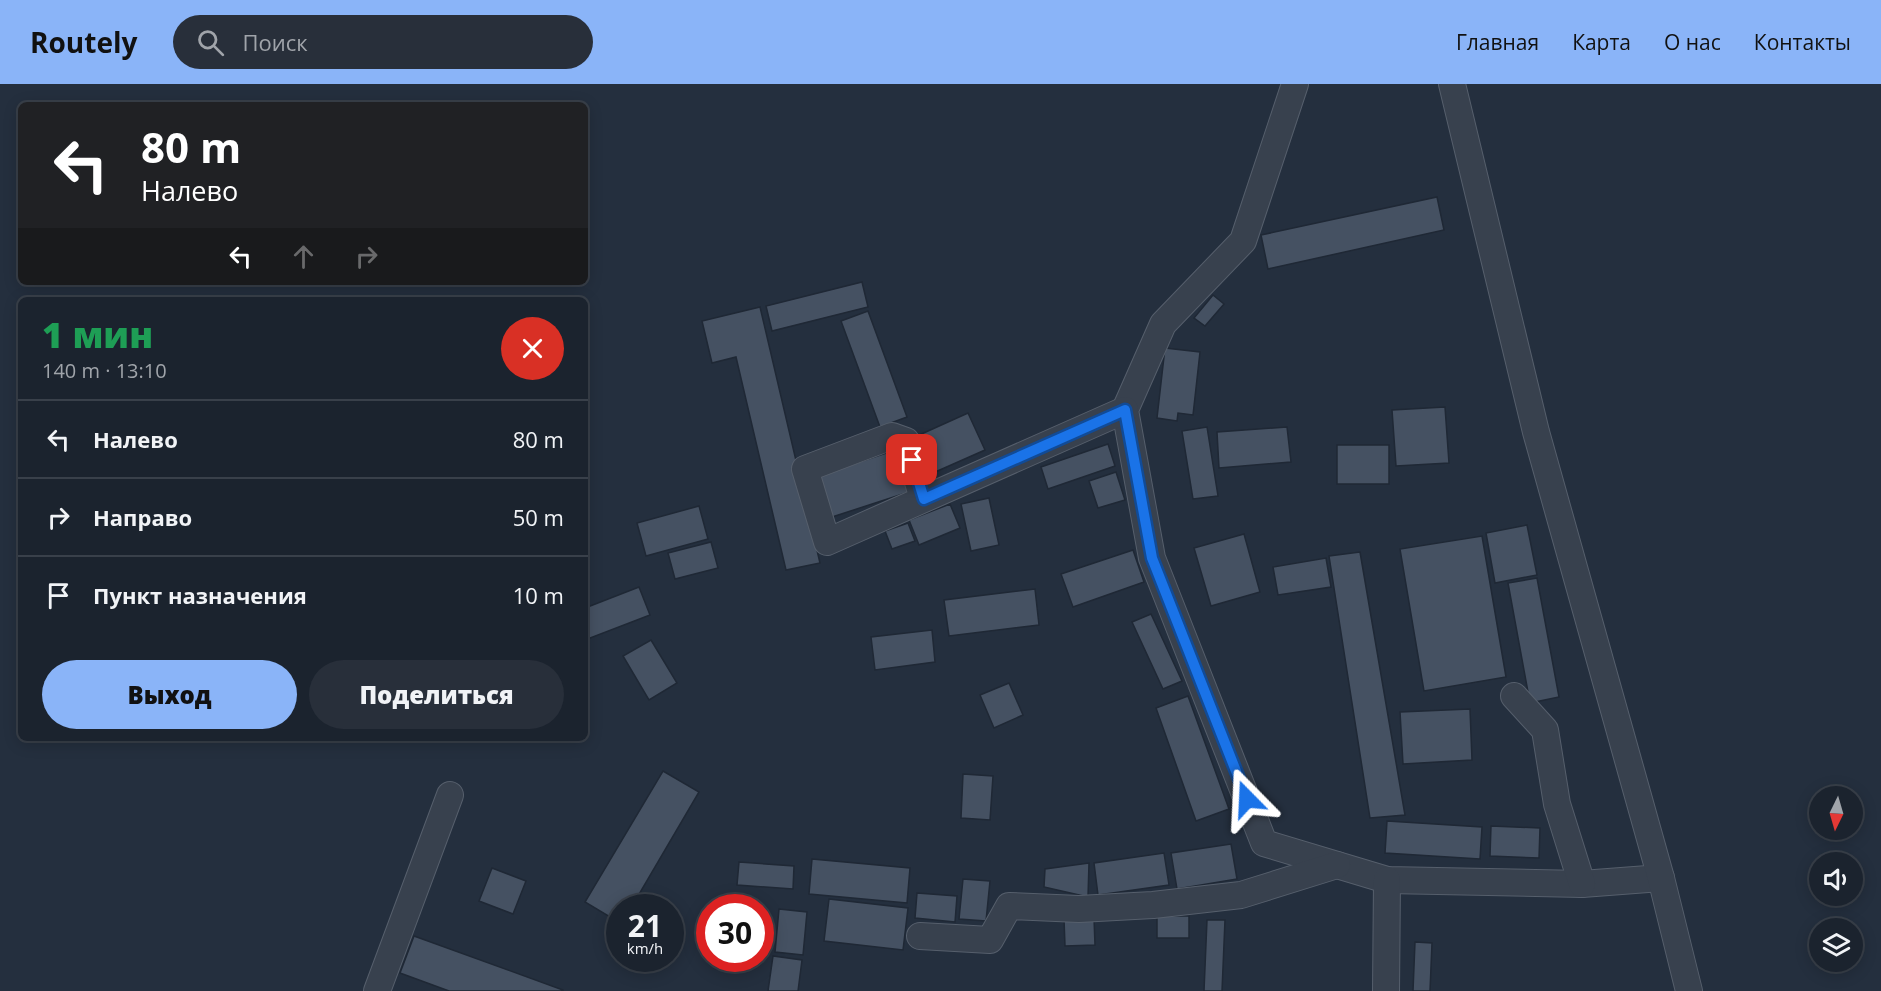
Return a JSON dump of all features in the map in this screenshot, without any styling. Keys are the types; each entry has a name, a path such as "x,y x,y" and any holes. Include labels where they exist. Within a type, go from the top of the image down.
{"street":[{"path":"1295,84 1243,241 1163,324 1125,410 1152,558 1264,843 1387,880 1582,884 1661,878"},
{"path":"1452,84 1536,432 1661,878 1689,991"},
{"path":"924,499 906,441 891,436 805,469 828,542 1125,410"},
{"path":"1514,696 1545,730 1557,804 1582,884"},
{"path":"377,991 450,795"},
{"path":"920,936 990,940 1009,906 1079,909 1241,895 1337,865"},
{"path":"1386,991 1387,880"}],"building":[{"path":"1437,197 1444,230 1268,269 1261,235"},
{"path":"862,282 868,307 772,331 766,306"},
{"path":"1213,295 1224,304 1205,326 1194,318"},
{"path":"760,307 820,563 786,570 736,357 712,363 702,321"},
{"path":"868,311 907,417 880,427 841,321"},
{"path":"1165,348 1200,352 1193,415 1178,413 1177,421 1157,418"},
{"path":"1445,407 1449,463 1396,466 1392,410"},
{"path":"968,413 985,450 933,473 917,436"},
{"path":"1207,427 1218,496 1193,499 1182,431"},
{"path":"1287,427 1291,462 1219,468 1217,432"},
{"path":"1108,444 1115,466 1048,489 1041,467"},
{"path":"1337,445 1389,445 1389,484 1337,484"},
{"path":"895,450 909,492 829,518 815,477"},
{"path":"1116,472 1125,500 1098,508 1089,481"},
{"path":"989,498 999,545 971,551 961,504"},
{"path":"950,504 960,528 919,545 909,520"},
{"path":"699,506 708,539 646,556 637,523"},
{"path":"908,523 915,541 892,549 885,531"},
{"path":"1527,525 1537,575 1495,583 1486,533"},
{"path":"1244,534 1260,592 1211,606 1194,548"},
{"path":"1482,536 1506,677 1424,691 1400,549"},
{"path":"711,542 718,568 675,579 668,553"},
{"path":"1133,550 1144,582 1073,607 1061,574"},
{"path":"1360,552 1405,815 1370,818 1329,556"},
{"path":"1326,558 1331,587 1278,595 1273,567"},
{"path":"1537,578 1559,697 1530,703 1508,583"},
{"path":"639,587 650,615 588,639 588,607"},
{"path":"1035,589 1039,625 949,636 944,600"},
{"path":"1151,614 1182,681 1163,689 1132,622"},
{"path":"932,630 935,662 875,670 871,637"},
{"path":"651,640 677,683 649,700 623,656"},
{"path":"1009,683 1023,715 994,728 980,695"},
{"path":"1188,696 1229,809 1196,821 1156,708"},
{"path":"1470,709 1472,760 1403,764 1400,712"},
{"path":"663,771 699,792 639,894 606,894 606,915 585,902"},
{"path":"963,774 993,776 990,820 961,818"},
{"path":"1387,821 1482,827 1480,859 1385,853"},
{"path":"1491,826 1540,828 1539,858 1490,856"},
{"path":"1231,844 1237,879 1177,889 1171,853"},
{"path":"1164,853 1169,885 1098,895 1094,863"},
{"path":"812,859 910,868 907,903 809,894"},
{"path":"739,862 794,866 793,889 737,885"},
{"path":"1089,863 1088,897 1044,887 1045,869"},
{"path":"492,868 526,881 513,914 479,901"},
{"path":"963,879 990,881 986,921 959,919"},
{"path":"917,893 957,896 955,922 915,918"},
{"path":"829,899 908,908 903,950 824,941"},
{"path":"779,909 807,912 803,955 775,952"},
{"path":"1157,916 1189,916 1189,938 1157,938"},
{"path":"1094,918 1095,945 1065,946 1064,919"},
{"path":"1207,920 1225,920 1222,991 1204,991"},
{"path":"414,936 563,991 449,991 400,973"},
{"path":"1415,942 1432,943 1430,991 1413,991"},
{"path":"774,956 802,960 798,991 768,991 771,972 774,972"}],"route":[{"path":"912,460 924,499 1125,410 1152,558 1247,799"}]}
